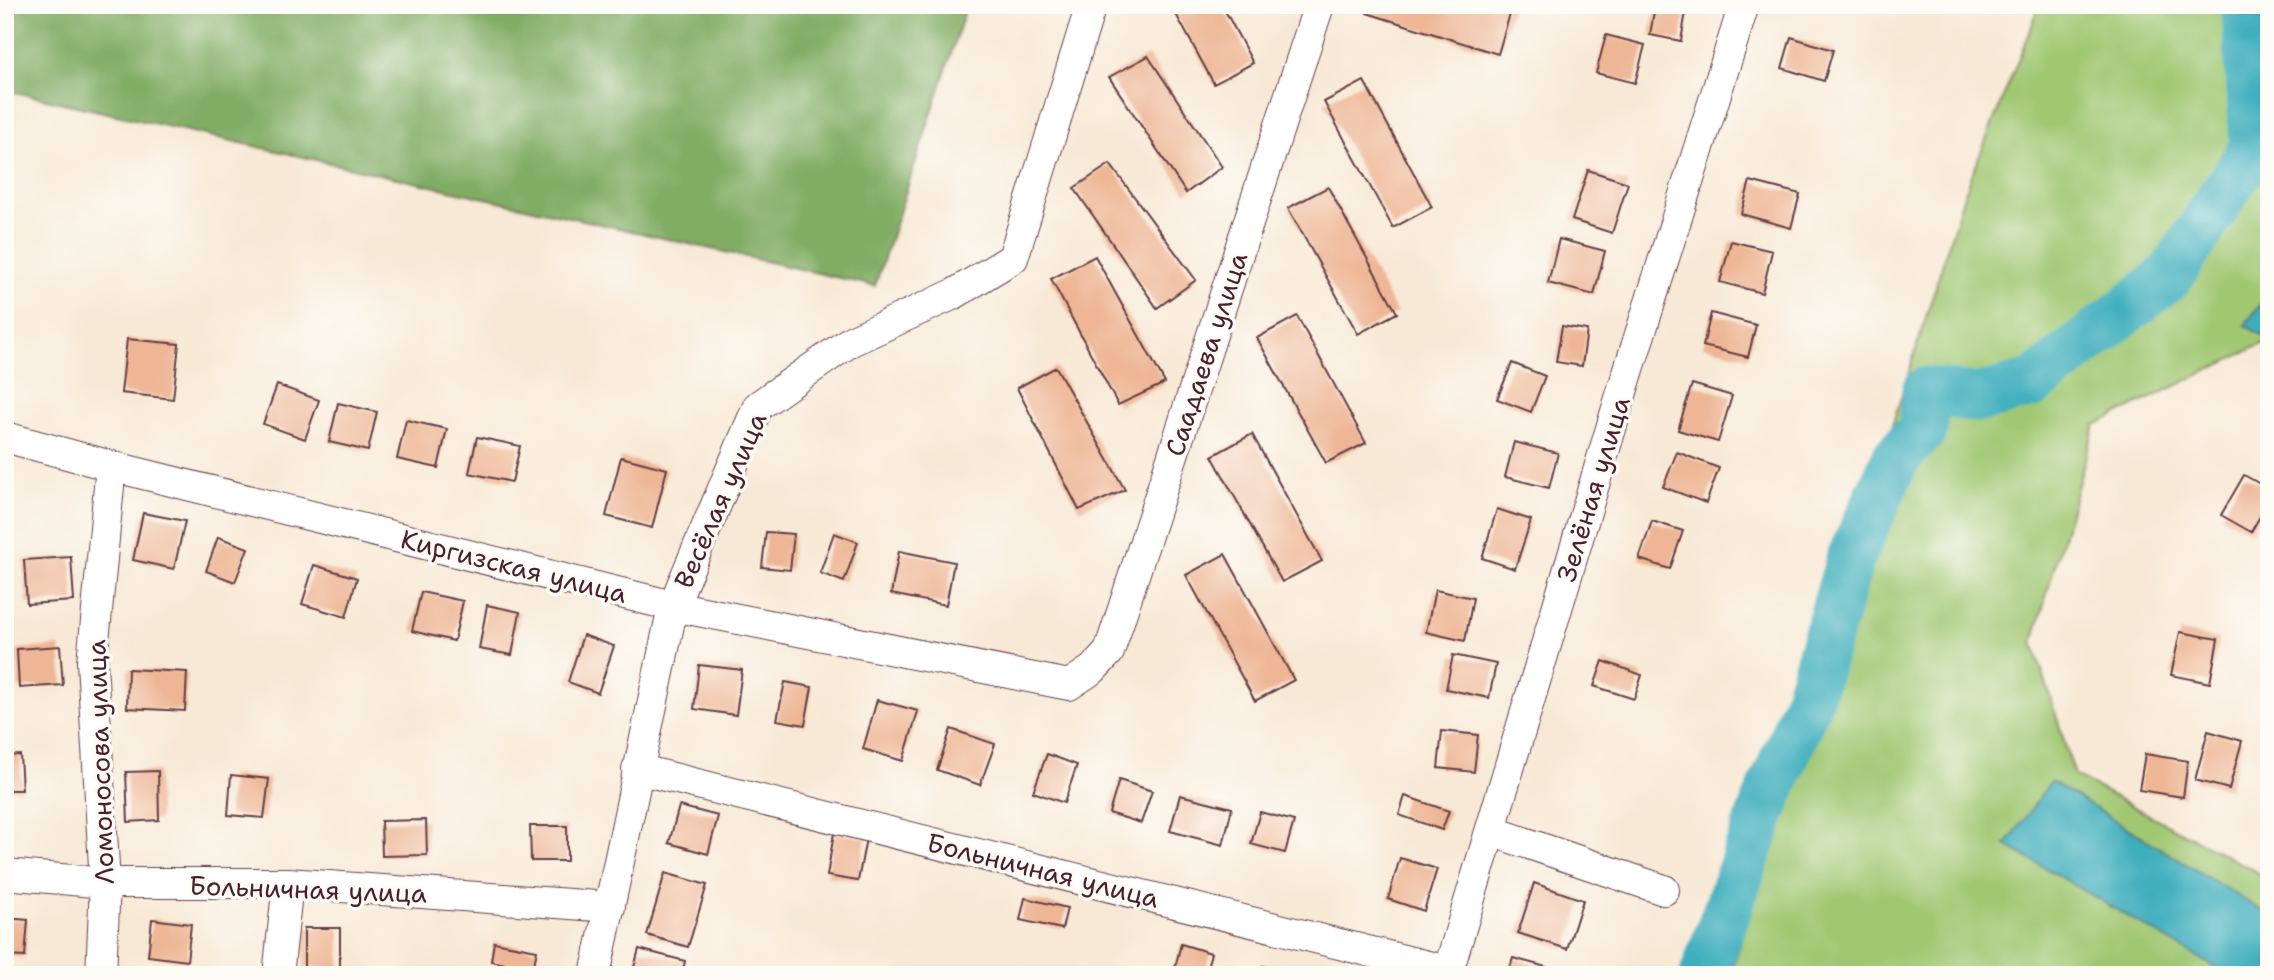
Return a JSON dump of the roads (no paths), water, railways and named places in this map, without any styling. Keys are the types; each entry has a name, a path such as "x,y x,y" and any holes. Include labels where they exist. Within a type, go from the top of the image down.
{"street":[{"name":"Весёлая улица","path":"595,975 673,606 758,406 851,341 954,294 1013,258 1091,5"},
{"name":"Саадаева улица","path":"1069,685 1093,669 1110,652 1319,5"},
{"name":"Зелёная улица","path":"1448,973 1624,384 1744,5"},
{"name":"Киргизская улица","path":"5,437 111,466 673,606 1069,685"},
{"name":"Ломоносова улица","path":"101,975 105,883 92,662 111,466"},
{"name":"Больничная улица","path":"637,769 1448,973"},
{"path":"1491,831 1664,890"},
{"name":"Больничная улица","path":"5,874 105,883 288,883 610,906"},
{"path":"278,975 288,883"}],"water":[{"path":"2269,293 2269,340 2245,325"},
{"path":"2051,781 2269,915 2269,975 2228,975 2006,845"}],"waterway":[{"path":"1704,975 1761,815 1809,698 1850,560 1896,458 1923,429 1926,391 1979,398 2032,384 2171,275 2254,147 2246,9 2248,5"}]}
